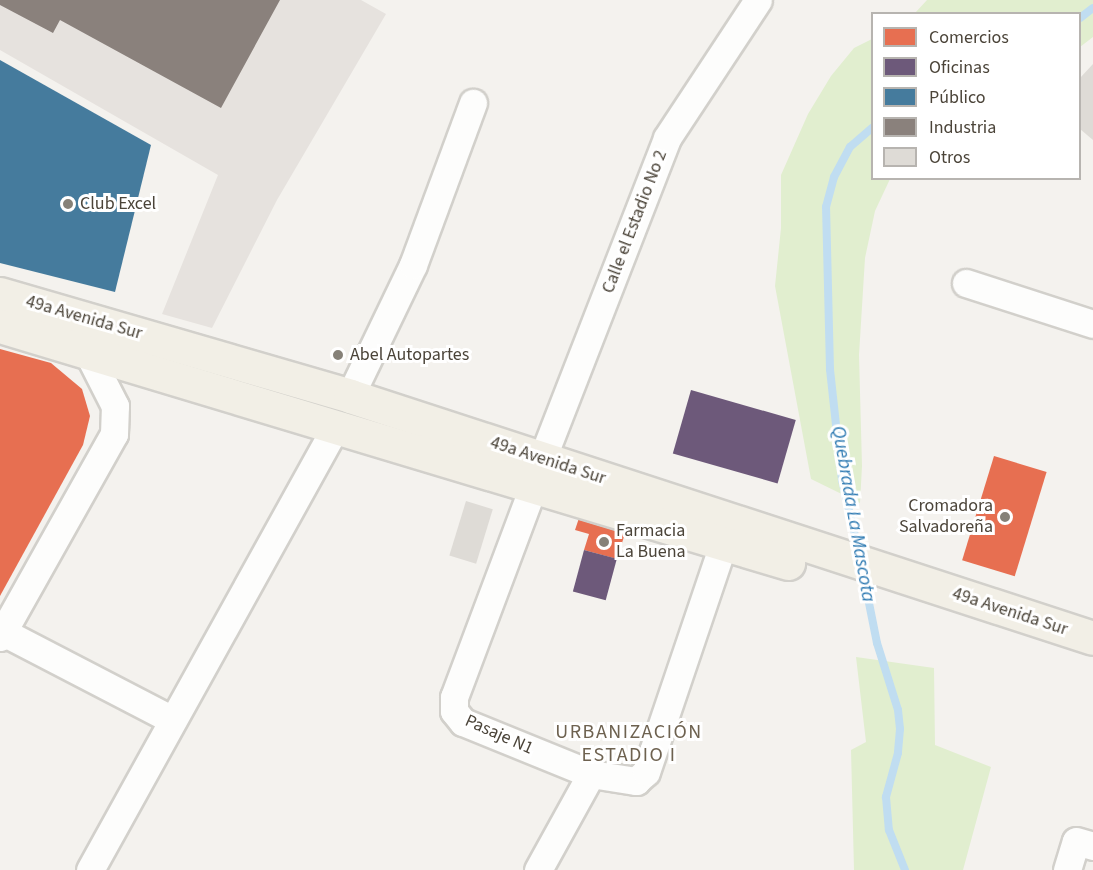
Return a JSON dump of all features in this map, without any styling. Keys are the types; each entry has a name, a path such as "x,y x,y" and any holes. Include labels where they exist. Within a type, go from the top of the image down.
{"main road":[{"name":"49a Avenida Sur","path":"0,294 350,396 538,473 723,543 860,584 912,590 1093,639"},
{"name":"49a Avenida Sur","path":"0,326 335,428 538,473 839,556 912,590 1093,659"}],"street":[{"name":"Calle el Estadio No 2","path":"538,473 667,138 758,0"},
{"path":"350,396 413,265 473,103"},
{"path":"966,284 1093,324"},
{"path":"88,353 115,406 114,434 1,634 173,720"},
{"path":"90,870 335,428"},
{"name":"Pasaje N1","path":"538,473 453,697 454,711 463,722 591,774 636,781 646,772 723,543"},
{"path":"538,870 591,774"},
{"path":"1067,870 1085,844"}],"shaded area":[{"path":"0,0 361,0 386,14 277,200 212,328 162,314 218,175 0,50"}],"green space":[{"path":"927,0 1093,0 1093,37 1081,46 1081,12 916,12"},
{"path":"871,40 871,180 890,180 875,211 865,258 859,355 862,466 860,503 811,479 775,286 781,228 781,175 808,114 831,76 854,48"},
{"path":"856,657 934,668 935,745 991,767 963,870 854,870 851,750 866,742"}],"building: Comercios":[{"path":"0,349 51,363 82,389 90,416 83,445 0,596"},
{"name":"Cromadora Salvadoreña","path":"994,456 1047,472 1015,576 962,560"},
{"name":"Farmacia La Buena","path":"581,512 627,527 617,559 584,550 589,534 575,530"}],"building: Oficinas":[{"path":"691,390 796,420 778,483 673,453"},
{"path":"584,550 617,559 606,600 573,592"}],"building: Público":[{"name":"Club Excel","path":"0,60 151,145 115,292 0,263"}],"building: Industria":[{"path":"0,0 280,0 221,108 60,20 53,33 0,5"}],"building: Otros":[{"path":"1093,64 1093,140 1081,130 1081,77"},
{"path":"466,501 493,509 476,564 449,556"}],"waterway":[{"name":"Quebrada La Mascota","path":"1081,17 1093,8"},
{"name":"Quebrada La Mascota","path":"859,553 842,480 830,369 826,207 834,177 850,147 871,129"},
{"name":"Quebrada La Mascota","path":"863,573 877,643 898,710 900,729 898,753 886,797 889,830 905,870"}],"place":[{"name":"Club Excel","path":"68,204"},
{"name":"Abel Autopartes","path":"338,355"},
{"name":"Cromadora Salvadoreña","path":"1005,517"},
{"name":"Farmacia La Buena","path":"604,542"}],"district":[{"name":"URBANIZACIÓN ESTADIO I","path":"629,744"}]}
